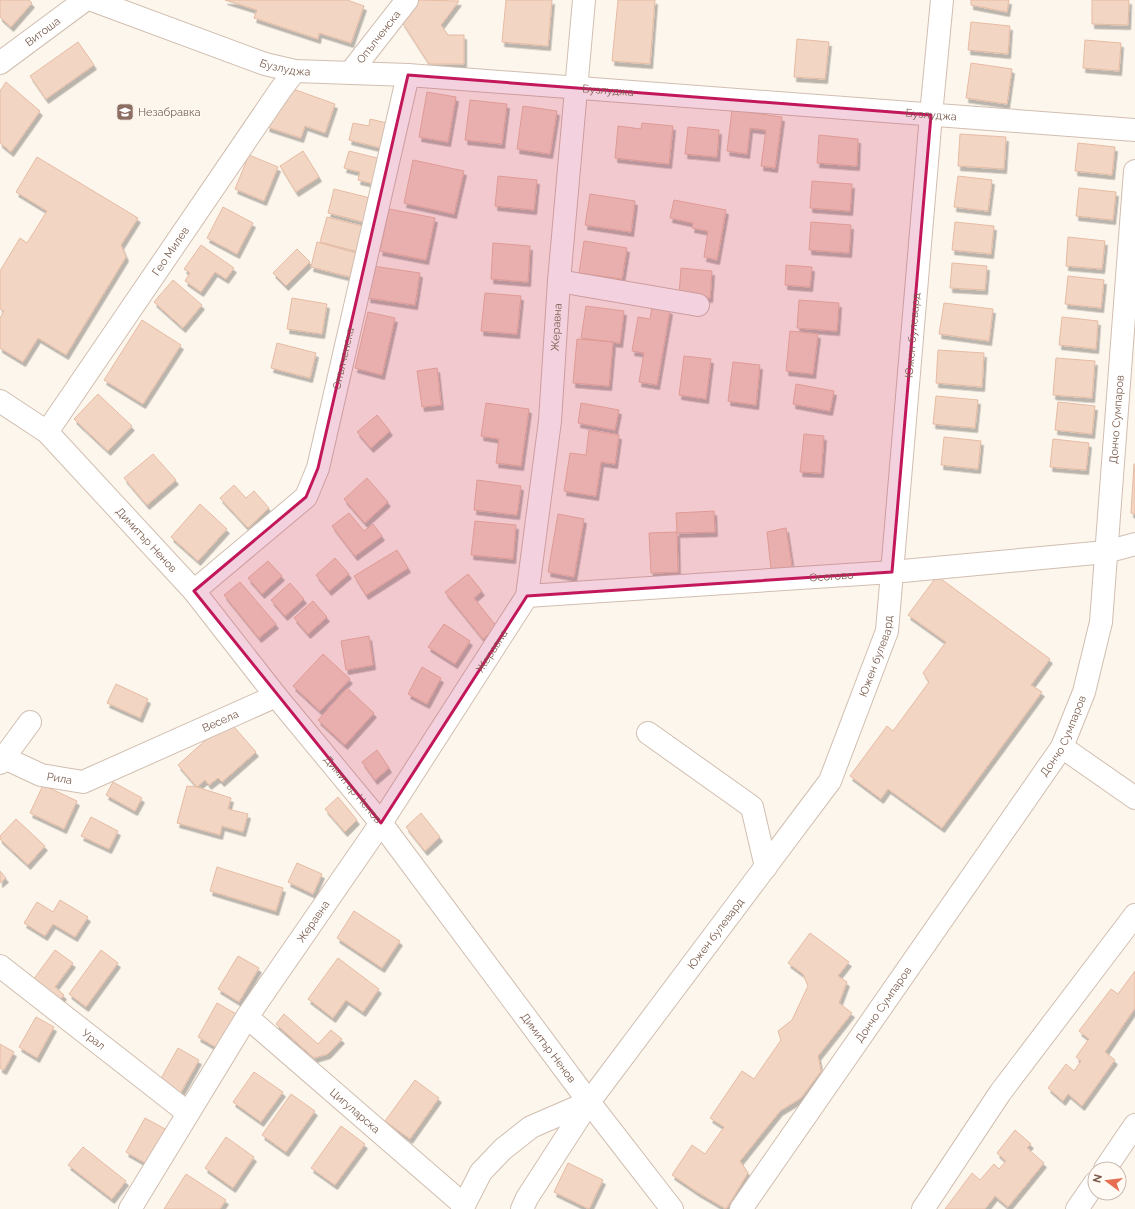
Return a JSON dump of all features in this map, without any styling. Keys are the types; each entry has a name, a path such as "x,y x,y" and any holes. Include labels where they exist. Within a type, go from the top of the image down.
{"street":[{"name":"Витоша","path":"0,63 85,0"},
{"name":"Бузлуджа","path":"92,0 265,64 295,71 408,75 576,89 1135,130"},
{"name":"Опълченска","path":"350,73 407,0"},
{"name":"Жеравна","path":"130,1209 247,1017 381,823 527,596 550,421 559,281 584,0"},
{"name":"Южен булевард","path":"522,1209 527,1198 589,1102 830,781 887,631 942,0"},
{"name":"Гео Милев","path":"47,432 281,89 295,71"},
{"name":"Опълченска","path":"194,591 306,497 318,468 408,75"},
{"name":"Дончо Сумпаров","path":"742,1209 1062,747 1084,692 1101,622 1135,171"},
{"path":"559,281 698,305"},
{"name":"Димитър Ненов","path":"0,401 47,432 194,591 276,696 381,823 589,1102 672,1209"},
{"name":"Осогово","path":"527,596 892,572 1106,552 1135,544"},
{"name":"Весела","path":"164,746 276,696"},
{"path":"1,759 30,722"},
{"path":"648,733 752,807 766,867"},
{"name":"Рила","path":"1,759 41,775 83,782 164,746"},
{"path":"1062,747 1135,798"},
{"path":"923,1209 1000,1093 1135,916"},
{"name":"Урал","path":"0,966 188,1113"},
{"name":"Цигуларска","path":"247,1017 463,1207"},
{"path":"463,1207 481,1172 503,1149 531,1126 589,1102"},
{"path":"1110,1161 1135,1125"},
{"path":"1077,1209 1087,1195"}],"highlighted area":[{"path":"408,75 931,115 892,572 527,596 381,823 194,591 306,497 318,468"}],"building":[{"path":"0,0 29,0 32,3 11,27 0,17"},
{"path":"225,0 347,0 364,6 351,43 319,33 318,39 254,18 257,10"},
{"path":"419,0 459,1 441,25 448,35 464,35 464,64 429,64 402,22"},
{"path":"506,0 552,0 548,46 502,42"},
{"path":"618,0 655,0 650,64 612,61"},
{"path":"971,0 1009,0 1007,12 971,5"},
{"path":"1092,0 1129,0 1128,25 1092,24"},
{"path":"971,22 1010,26 1008,54 968,50"},
{"path":"797,39 829,42 825,79 794,77"},
{"path":"1085,40 1121,43 1119,71 1083,68"},
{"path":"78,42 94,65 46,99 30,76"},
{"path":"971,63 1012,69 1007,104 966,98"},
{"path":"6,82 40,111 11,152 0,143 0,91"},
{"path":"282,85 335,104 325,133 305,126 301,138 267,127"},
{"path":"427,92 456,97 448,142 419,137"},
{"path":"470,100 507,104 502,144 465,140"},
{"path":"523,106 557,111 550,154 517,149"},
{"path":"732,110 782,117 775,168 761,166 766,130 750,128 747,154 727,151"},
{"path":"370,119 387,123 381,148 349,140 353,123 369,126"},
{"path":"642,123 673,126 669,164 615,158 618,126 641,129"},
{"path":"688,127 719,130 717,157 685,154"},
{"path":"960,134 1006,137 1004,169 958,166"},
{"path":"819,135 858,139 857,166 817,163"},
{"path":"1078,143 1115,147 1112,175 1075,171"},
{"path":"303,151 319,177 296,192 280,166"},
{"path":"349,151 381,159 375,184 358,180 360,172 344,168"},
{"path":"249,155 278,167 264,201 235,189"},
{"path":"37,157 138,218 121,245 126,257 66,355 38,338 23,362 0,348 0,318 4,311 0,309 0,271 20,238 27,243 47,211 16,192"},
{"path":"413,160 464,171 454,214 404,203"},
{"path":"498,176 537,180 534,210 495,206"},
{"path":"958,176 992,180 988,211 954,207"},
{"path":"812,181 852,184 850,211 810,208"},
{"path":"1079,188 1116,192 1113,220 1076,216"},
{"path":"334,189 374,199 367,223 328,213"},
{"path":"590,194 635,201 631,232 585,225"},
{"path":"674,200 726,210 717,260 704,257 708,231 692,228 693,223 670,218"},
{"path":"223,207 253,223 237,254 207,238"},
{"path":"389,209 435,218 426,260 380,251"},
{"path":"327,217 366,227 359,252 320,242"},
{"path":"811,222 851,225 849,253 809,250"},
{"path":"955,222 994,226 991,254 952,250"},
{"path":"1068,237 1105,241 1102,269 1066,266"},
{"path":"584,241 627,248 622,279 579,273"},
{"path":"317,242 356,253 350,277 311,267"},
{"path":"493,243 530,246 528,282 491,279"},
{"path":"201,245 234,268 226,279 215,272 201,292 185,281 190,273 184,269"},
{"path":"297,249 310,262 286,286 273,273"},
{"path":"952,263 987,266 985,290 950,288"},
{"path":"786,265 812,267 810,287 785,285"},
{"path":"373,266 420,273 415,305 368,298"},
{"path":"681,268 712,271 710,298 679,295"},
{"path":"1068,276 1104,280 1101,308 1065,304"},
{"path":"173,280 202,305 183,328 154,302"},
{"path":"485,293 521,296 517,334 481,331"},
{"path":"292,298 327,304 322,334 287,329"},
{"path":"799,300 839,303 837,331 797,328"},
{"path":"944,303 993,309 989,341 939,334"},
{"path":"586,306 624,311 620,343 581,338"},
{"path":"652,307 670,310 657,385 639,382 644,353 632,351 638,317 650,319"},
{"path":"368,312 395,318 382,375 355,368"},
{"path":"1062,317 1098,321 1096,349 1059,345"},
{"path":"142,320 181,345 143,404 104,380"},
{"path":"790,331 818,334 813,374 786,371"},
{"path":"577,339 613,342 609,386 573,383"},
{"path":"277,343 316,353 310,378 271,368"},
{"path":"938,350 984,353 982,387 936,383"},
{"path":"684,356 711,359 706,399 679,395"},
{"path":"1056,358 1095,361 1092,398 1053,395"},
{"path":"733,362 760,365 756,405 728,401"},
{"path":"437,368 441,405 422,407 417,371"},
{"path":"796,384 834,391 830,411 793,404"},
{"path":"98,394 132,426 108,451 74,419"},
{"path":"936,396 978,400 975,428 933,424"},
{"path":"1058,402 1095,406 1092,434 1055,430"},
{"path":"486,403 529,409 521,466 496,463 499,439 481,436"},
{"path":"581,403 619,410 615,430 578,423"},
{"path":"377,415 390,431 371,448 357,432"},
{"path":"589,430 619,435 615,464 601,462 596,496 564,491 570,453 586,455"},
{"path":"804,434 824,436 821,473 800,472"},
{"path":"944,437 981,441 978,469 941,465"},
{"path":"1053,439 1089,443 1086,470 1050,467"},
{"path":"153,454 176,480 147,505 124,478"},
{"path":"1135,464 1135,514 1131,513"},
{"path":"367,478 388,502 365,523 344,499"},
{"path":"477,480 521,486 517,515 474,510"},
{"path":"234,485 246,498 254,491 269,508 248,528 220,498"},
{"path":"200,504 227,529 198,561 171,537"},
{"path":"714,511 715,532 677,533 676,513"},
{"path":"349,513 364,531 373,524 382,536 355,556 332,526"},
{"path":"558,514 584,519 574,577 548,572"},
{"path":"475,521 516,525 513,559 471,555"},
{"path":"786,528 792,567 771,569 767,532"},
{"path":"677,532 678,572 651,573 649,533"},
{"path":"397,550 408,568 366,595 354,576"},
{"path":"335,558 349,574 329,591 316,575"},
{"path":"268,561 282,576 262,594 248,578"},
{"path":"468,574 482,591 474,598 497,627 483,639 445,592"},
{"path":"937,576 1050,659 1031,685 1042,692 942,828 888,789 881,799 850,776 887,726 893,731 929,682 923,673 946,642 908,615"},
{"path":"240,582 276,624 259,638 224,595"},
{"path":"290,583 304,599 285,616 271,600"},
{"path":"313,601 327,617 308,634 294,618"},
{"path":"444,624 470,641 455,664 428,647"},
{"path":"369,636 373,665 346,670 341,641"},
{"path":"323,654 350,679 320,711 293,686"},
{"path":"422,667 441,678 427,704 408,694"},
{"path":"116,684 148,699 140,718 107,703"},
{"path":"347,688 374,713 345,745 318,720"},
{"path":"228,720 256,752 222,782 218,778 209,785 205,780 197,787 178,765"},
{"path":"377,750 389,768 375,780 362,762"},
{"path":"113,782 142,798 135,811 106,795"},
{"path":"43,785 77,801 64,829 30,813"},
{"path":"187,786 197,787 231,798 228,809 248,814 243,832 222,826 220,835 177,823"},
{"path":"338,797 357,820 345,832 325,809"},
{"path":"421,813 440,837 425,851 406,827"},
{"path":"91,817 118,831 109,849 81,836"},
{"path":"16,819 45,846 28,865 0,839 0,836"},
{"path":"297,863 322,874 313,894 288,882"},
{"path":"217,867 283,888 276,911 210,891"},
{"path":"0,871 6,878 0,883"},
{"path":"60,900 88,917 75,937 53,924 45,936 24,923 37,902 53,912"},
{"path":"354,911 400,941 382,968 337,938"},
{"path":"810,933 849,962 838,976 847,982 839,1003 852,1013 818,1056 821,1071 801,1098 780,1111 740,1161 748,1173 726,1209 672,1175 692,1145 705,1154 724,1127 710,1118 742,1071 754,1079 781,1040 778,1031 792,1020 808,986 803,974 788,963"},
{"path":"55,950 73,963 55,987 64,995 58,1003 30,984"},
{"path":"101,950 118,963 86,1007 69,994"},
{"path":"238,956 259,968 239,1002 218,989"},
{"path":"338,958 379,989 363,1012 346,1000 333,1018 308,999"},
{"path":"1135,971 1135,1008 1105,1052 1115,1060 1082,1106 1068,1094 1063,1101 1048,1088 1066,1064 1074,1071 1081,1061 1076,1057 1089,1039 1079,1031 1111,989 1118,994"},
{"path":"217,1003 238,1015 219,1049 198,1037"},
{"path":"284,1014 318,1044 331,1030 342,1039 328,1054 314,1058 276,1024"},
{"path":"36,1017 54,1027 37,1058 19,1047"},
{"path":"0,1044 14,1052 4,1070 0,1068"},
{"path":"178,1048 199,1060 180,1094 159,1082"},
{"path":"254,1072 283,1092 261,1122 233,1102"},
{"path":"415,1080 439,1098 410,1139 385,1121"},
{"path":"291,1094 315,1111 286,1152 262,1135"},
{"path":"145,1118 167,1130 147,1164 126,1152"},
{"path":"341,1126 365,1144 335,1185 311,1168"},
{"path":"1015,1130 1031,1144 1027,1148 1044,1163 1008,1207 995,1196 985,1209 945,1209 972,1173 980,1180 994,1164 999,1169 1006,1161 997,1153"},
{"path":"226,1137 254,1157 233,1188 205,1168"},
{"path":"83,1147 126,1181 112,1199 68,1165"},
{"path":"568,1163 603,1180 589,1209 554,1192"},
{"path":"186,1174 226,1200 220,1209 164,1209"}],"place":[{"name":"Незабравка","path":"125,112"}]}
